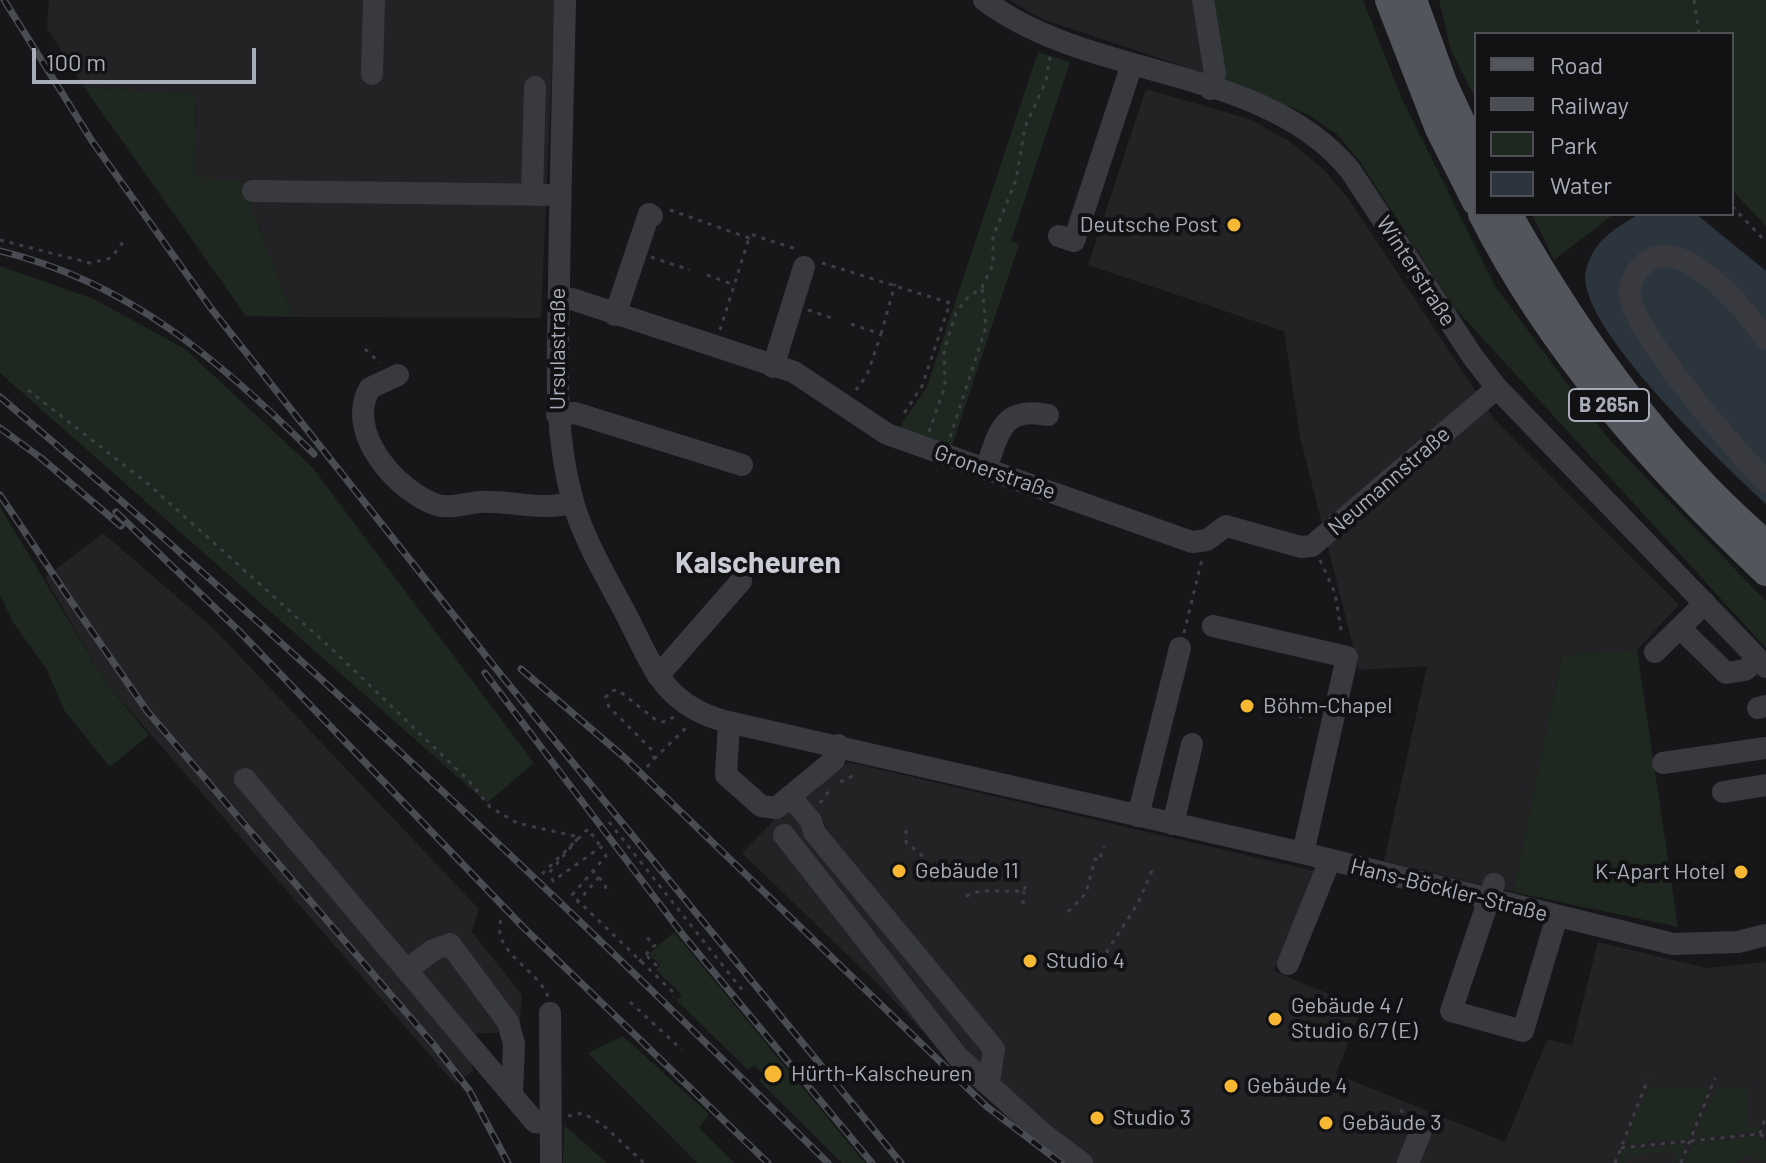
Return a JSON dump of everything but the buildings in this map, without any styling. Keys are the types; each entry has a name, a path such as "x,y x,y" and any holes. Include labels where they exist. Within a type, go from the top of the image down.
{"main road":[{"path":"1389,0 1439,129 1474,198"},
{"path":"1413,0 1444,85 1474,150"},
{"name":"B 265n","path":"1483,216 1531,295 1594,386 1671,479 1766,572"},
{"name":"B 265n","path":"1509,216 1581,332 1632,400 1691,470 1766,544"}],"street":[{"path":"372,74 374,0"},
{"name":"Ursulastraße","path":"565,0 557,409 573,502 658,676 686,707 726,722"},
{"name":"Winterstraße","path":"984,0 1019,24 1290,119 1316,136 1338,156 1497,388 1762,663"},
{"path":"1203,0 1215,73 1210,89"},
{"path":"1059,236 1074,241 1132,64"},
{"path":"532,194 535,87"},
{"path":"253,191 560,195"},
{"path":"615,315 649,214 652,216"},
{"path":"1766,339 1753,320 1700,269 1670,255 1647,260 1632,278 1630,300 1655,343 1692,395 1766,481"},
{"path":"773,367 802,259"},
{"name":"Gronerstraße","path":"559,300 572,299 794,372 887,434 1192,542 1207,540"},
{"path":"398,375 370,388 362,415 370,442 406,487 446,507 482,502 553,506 573,502"},
{"name":"Neumannstraße","path":"1207,540 1226,526 1301,547 1312,546 1497,388"},
{"path":"557,409 608,410"},
{"path":"557,409 742,465"},
{"path":"986,469 1007,421 1027,410 1048,415"},
{"path":"658,676 741,581"},
{"path":"1655,652 1705,603"},
{"path":"1213,626 1347,657 1303,853"},
{"path":"1680,628 1726,673 1762,663"},
{"path":"1138,816 1180,648"},
{"path":"726,722 726,775 761,806 776,808 834,760 838,745"},
{"name":"Hans-Böckler-Straße","path":"726,722 838,745 1330,860 1492,892 1557,916 1673,944 1707,944 1765,937"},
{"path":"1173,824 1192,744"},
{"path":"1663,763 1766,748"},
{"path":"245,779 535,1122 550,1124"},
{"path":"1723,792 1766,785"},
{"path":"790,796 806,815 814,832 994,1049 989,1081"},
{"path":"784,835 958,1057 989,1081 1042,1133 1082,1163"},
{"path":"1288,964 1330,860"},
{"path":"1492,892 1450,1010 1518,1032 1524,1029 1557,916"},
{"path":"407,970 433,950 450,944 508,1022 514,1044 512,1095"},
{"path":"550,1013 551,1163"},
{"path":"1408,1163 1421,1131"}],"path":[{"path":"1694,0 1699,32"},
{"path":"934,450 945,386 944,350 956,313 966,299 982,287 993,265 993,237 1019,167 1025,127 1042,91 1056,39"},
{"path":"652,216 656,206 749,238"},
{"path":"1734,208 1766,242"},
{"path":"714,347 750,234 802,259 808,269 811,259 950,303 922,386 887,434"},
{"path":"0,240 90,263 111,258 126,238"},
{"path":"636,253 690,270"},
{"path":"707,275 735,285"},
{"path":"846,405 867,375 895,284"},
{"path":"934,450 986,327 982,287"},
{"path":"792,305 835,319"},
{"path":"851,324 881,334"},
{"path":"28,390 147,483 333,650 500,815 517,823 579,837"},
{"path":"1180,648 1207,540"},
{"path":"1312,546 1335,593 1342,626 1341,656"},
{"path":"654,759 648,743 609,707 606,697 611,691 623,692 663,722 670,721 686,707"},
{"path":"1279,712 1307,718"},
{"path":"647,767 681,732"},
{"path":"806,815 828,798 827,791 856,773"},
{"path":"609,822 743,991"},
{"path":"542,874 588,829 606,856 573,892 577,903 675,994 673,997"},
{"path":"906,830 906,842 925,858"},
{"path":"579,837 550,872 553,881 601,847"},
{"path":"1068,912 1086,893 1095,859 1099,861 1104,846"},
{"path":"1101,961 1138,903 1154,866"},
{"path":"592,870 605,884 607,895"},
{"path":"577,903 599,877"},
{"path":"1023,904 1027,881"},
{"path":"966,896 980,891 1024,891"},
{"path":"501,920 497,931 502,944 540,980 548,994 550,1013"},
{"path":"639,962 655,945 644,935"},
{"path":"646,955 661,970"},
{"path":"630,1002 682,1050"},
{"path":"1681,1163 1715,1078"},
{"path":"1615,1163 1648,1079"},
{"path":"550,1124 583,1113 603,1125 644,1163"},
{"path":"1760,1134 1766,1115"},
{"path":"1621,1148 1760,1134 1766,1138"}],"shaded area":[{"path":"49,0 555,0 541,318 293,317 241,180 194,178 196,94 84,87 47,28"},
{"path":"1009,0 1212,0 1225,80 1042,19"},
{"path":"1146,89 1252,120 1292,143 1324,170 1348,198 1494,419 1679,605 1637,650 1562,655 1513,892 1384,861 1427,666 1359,670 1300,437 1284,331 1088,265"},
{"path":"103,533 214,629 479,909 472,932 522,995 519,1032 465,1034 473,1071 455,1084 107,684 45,578"},
{"path":"848,762 1314,871 1274,971 1362,1008 1336,1074 1505,1142 1547,1040 1572,1045 1598,942 1707,968 1766,962 1766,1163 1069,1163 974,1088 890,996 742,853 777,817"}],"green space":[{"path":"1212,0 1363,0 1402,99 1495,286 1607,437 1766,601 1766,648 1453,306 1360,162 1339,136 1309,115 1225,80"},
{"path":"1439,0 1766,0 1766,226 1734,192 1734,32 1474,32 1474,96 1451,50"},
{"path":"1038,52 1070,62 1011,241 1019,244 950,452 899,428 927,387"},
{"path":"84,87 196,94 194,177 241,180 293,317 246,316"},
{"path":"1533,216 1611,216 1554,260"},
{"path":"0,266 94,299 185,349 313,468 534,763 487,803 0,373"},
{"path":"0,507 107,684 149,735 110,767 64,710 47,670 13,622 0,595"},
{"path":"1637,650 1678,927 1513,892 1562,655"},
{"path":"674,932 865,1163 842,1163 759,1081 764,1075 754,1065 748,1070 676,1000 682,995 656,970 660,965 649,954"},
{"path":"623,1036 709,1114 699,1128 734,1163 697,1163 588,1053"},
{"path":"1749,1087 1747,1126 1759,1127 1758,1132 1695,1138 1715,1089"},
{"path":"1708,1088 1688,1139 1625,1144 1647,1089"},
{"path":"564,1125 607,1163 563,1163"},
{"path":"1759,1136 1766,1141 1766,1157 1757,1162 1753,1153 1736,1163 1685,1163 1693,1143"},
{"path":"1686,1144 1679,1163 1671,1162 1676,1151 1628,1155 1625,1163 1618,1163 1623,1150"}],"water":[{"path":"1636,216 1698,216 1766,271 1766,504 1656,393 1626,358 1603,324 1588,294 1586,270 1594,251 1613,230"}],"railway":[{"path":"4,0 92,141 210,307 501,675 901,1163"},
{"path":"0,251 91,283 171,330 245,388 314,454"},
{"path":"0,397 213,582 422,772 828,1163"},
{"path":"0,428 41,458 121,526"},
{"path":"0,495 67,595"},
{"path":"116,512 238,630 523,927 768,1163"},
{"path":"62,588 147,711 434,1045 469,1090 508,1163"},
{"path":"521,669 624,757 986,1106 1061,1163"},
{"path":"485,673 683,935 872,1163"}],"place":[{"name":"Deutsche Post","path":"1234,225"},
{"name":"Böhm-Chapel","path":"1247,706"},
{"name":"Gebäude 11","path":"899,871"},
{"name":"K-Apart Hotel","path":"1741,872"},
{"name":"Studio 4","path":"1030,961"},
{"name":"Gebäude 4 / Studio 6/7 (E)","path":"1275,1019"},
{"name":"Hürth-Kalscheuren","path":"773,1074"},
{"name":"Gebäude 4","path":"1231,1086"},
{"name":"Studio 3","path":"1097,1118"},
{"name":"Gebäude 3","path":"1326,1123"}],"district":[{"name":"Kalscheuren","path":"758,563"}]}
